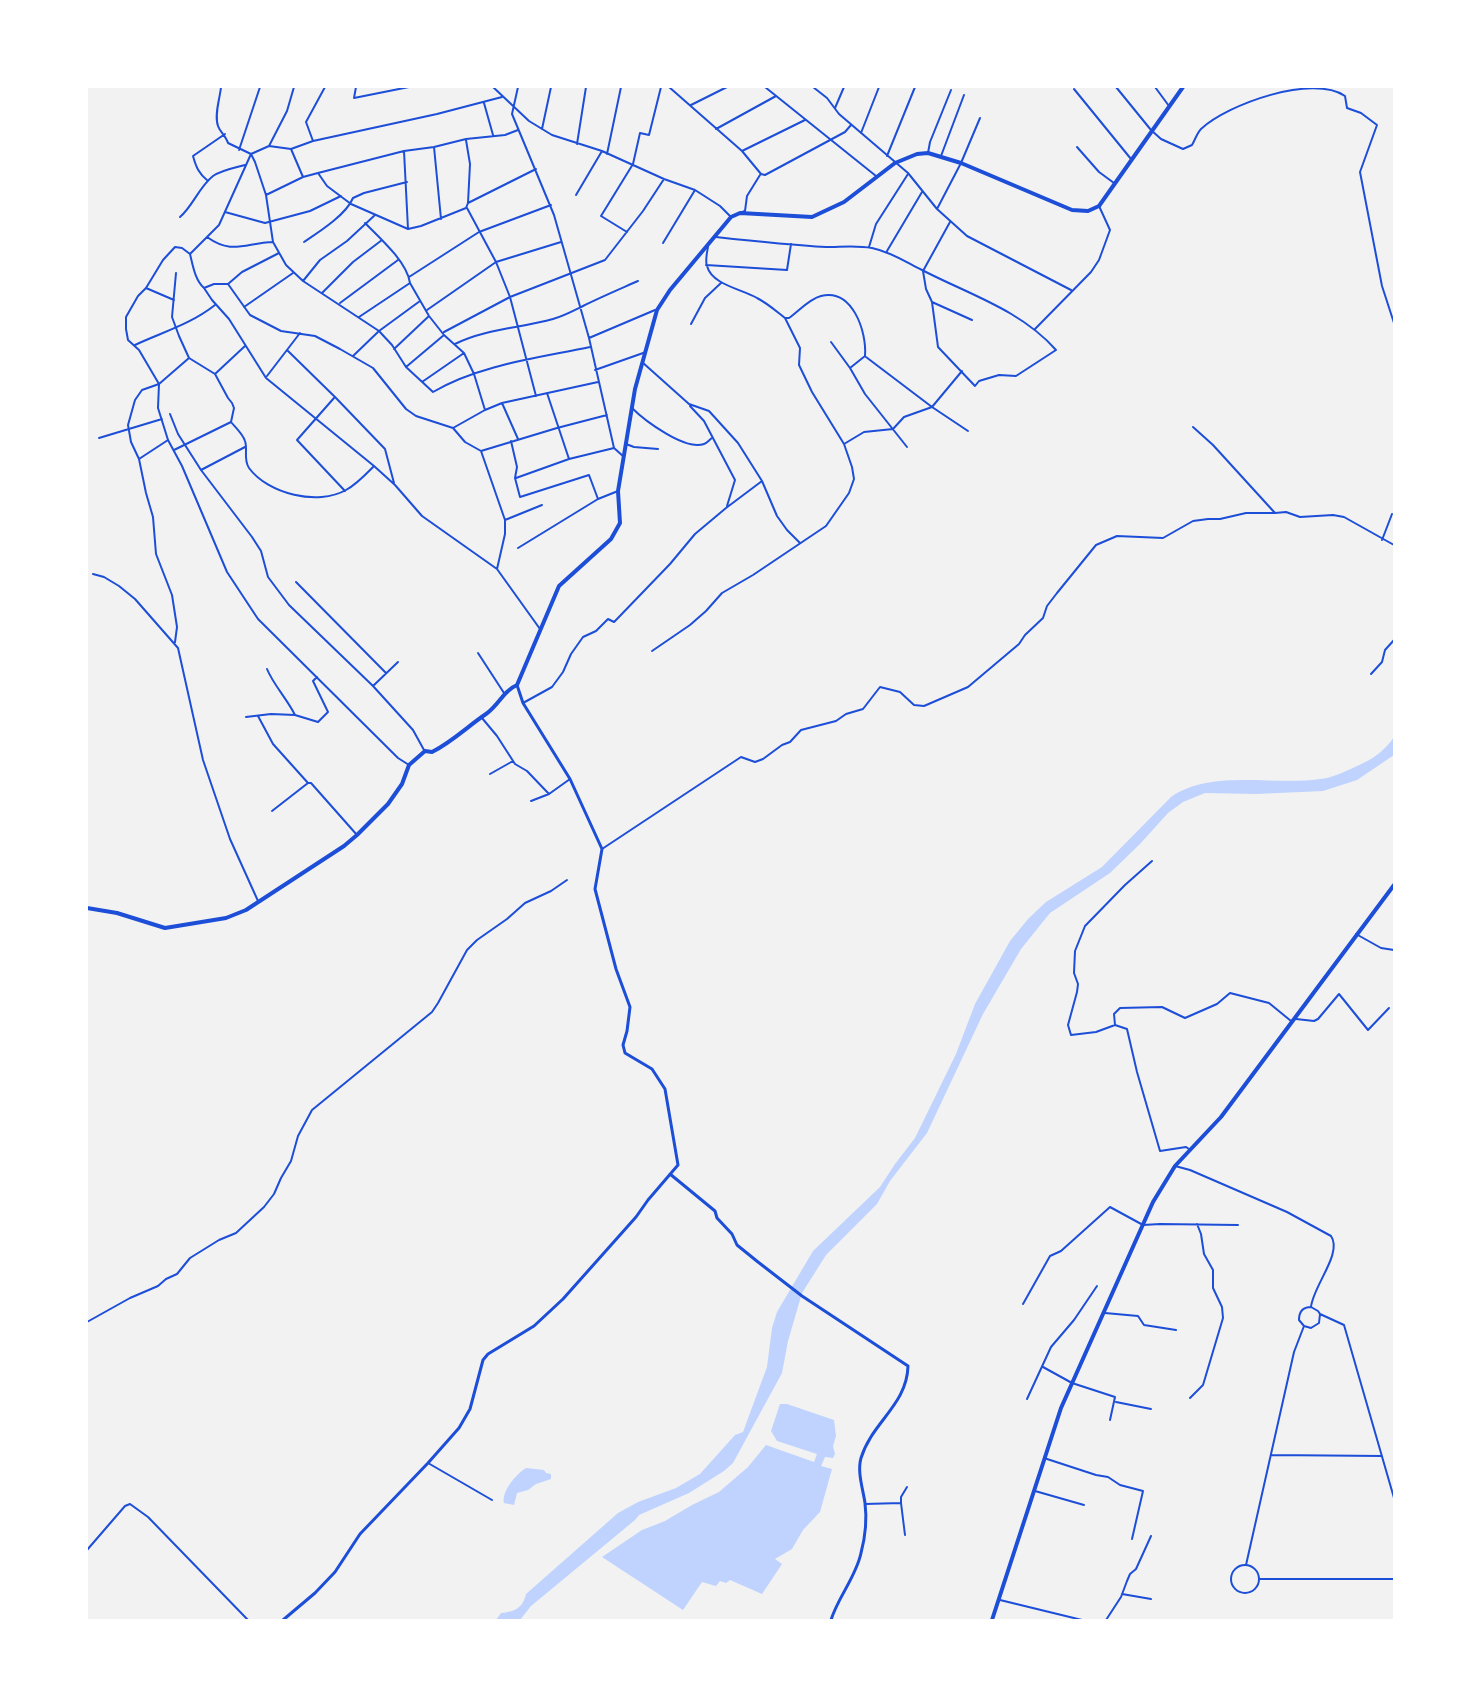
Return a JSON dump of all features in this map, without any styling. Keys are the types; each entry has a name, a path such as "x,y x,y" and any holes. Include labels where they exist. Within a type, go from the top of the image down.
{"main road":[{"path":"87,908 117,913 165,928 226,918 246,910 344,846 388,804 402,784 413,759 425,751 432,752 439,749 487,713 507,689 517,685 559,586 611,539 620,523 618,491 632,408 657,310 670,290 731,217 740,213 812,217 844,202 895,163 917,154 928,153 961,163 1072,210 1088,211 1099,206 1183,87"},
{"path":"992,1620 1061,1408 1153,1202 1175,1166 1221,1117 1295,1021 1356,934 1394,885"}],"street":[{"path":"221,87 217,114 218,126 225,134 228,143 251,154"},
{"path":"239,150 260,87"},
{"path":"269,146 287,111 294,87"},
{"path":"313,141 306,122 325,87"},
{"path":"356,87 354,98 409,87"},
{"path":"493,87 529,121 552,135 602,151 664,179 695,190 720,206 731,217"},
{"path":"518,87 512,114 551,205 589,338 614,448 624,457"},
{"path":"542,129 551,87"},
{"path":"577,144 586,87"},
{"path":"607,154 621,87"},
{"path":"627,232 601,216 633,164 640,133 649,135 661,87"},
{"path":"670,87 742,151 761,174 765,175 845,132 851,124"},
{"path":"691,105 727,87"},
{"path":"765,87 876,176"},
{"path":"814,87 851,124 908,173 937,209 967,236 1071,290"},
{"path":"835,108 844,87"},
{"path":"861,133 879,87"},
{"path":"887,156 915,87"},
{"path":"1116,87 1151,130 1161,139 1182,149 1192,146 1198,131 1242,104 1301,87 1322,87 1338,91 1345,96 1347,108 1361,113 1377,125 1360,172 1382,286 1394,323"},
{"path":"1155,87 1169,106"},
{"path":"1074,89 1131,159"},
{"path":"928,153 930,142 951,90"},
{"path":"941,156 964,94"},
{"path":"716,129 777,96"},
{"path":"190,254 219,225 251,154 269,146 291,150 313,141 502,97"},
{"path":"484,103 493,135"},
{"path":"937,209 961,163 980,118"},
{"path":"742,151 805,120"},
{"path":"266,195 303,177 318,173 404,151 434,147 465,139 505,135 519,130"},
{"path":"208,181 201,176 195,165 194,156 225,134"},
{"path":"465,139 470,164 466,208 496,262 510,297 536,396"},
{"path":"434,147 441,219"},
{"path":"1077,147 1099,171 1114,183"},
{"path":"291,150 303,177"},
{"path":"404,151 408,229"},
{"path":"576,195 602,151"},
{"path":"251,154 266,195 273,242 293,273 370,323 392,345 406,367 433,393 474,374 590,347"},
{"path":"180,217 215,175 245,165"},
{"path":"468,202 536,169"},
{"path":"318,173 327,186 351,204 408,229 441,219 466,208"},
{"path":"869,247 876,224 908,173"},
{"path":"740,213 745,211 747,196 761,174"},
{"path":"406,367 444,333 510,297 605,260 664,179"},
{"path":"304,242 331,222 351,204 353,198 407,182"},
{"path":"663,243 695,190"},
{"path":"887,252 922,190"},
{"path":"224,211 265,223 310,211 341,196"},
{"path":"410,277 479,232 551,205"},
{"path":"1035,329 1091,272 1099,260 1110,230 1099,206"},
{"path":"303,281 320,260 347,241 375,215"},
{"path":"713,237 791,244 869,247 887,252 923,271 984,299 1035,329 1056,350 1016,376 999,375 979,381 975,386 938,347 932,302 926,289 923,271 950,222"},
{"path":"366,223 393,251 410,277 410,283 429,316 464,353 474,374 485,410"},
{"path":"207,237 218,245 228,248 273,242"},
{"path":"322,293 353,262 382,240"},
{"path":"427,310 496,262 561,242"},
{"path":"652,651 690,625 722,593 794,549 826,526 849,494 854,479 844,444 812,392 799,365 800,348 785,318 757,298 721,283 713,277 706,265 708,243"},
{"path":"706,265 787,270 791,244"},
{"path":"409,765 398,758 264,626 233,581 211,537 168,440 158,408 159,384 135,345 128,340 126,328 126,317 138,296 175,247 182,248 190,254 201,286 229,319 266,378 374,466 395,485 422,516 497,569 540,629"},
{"path":"204,288 214,284 228,284 242,272 279,253"},
{"path":"339,303 398,260"},
{"path":"176,273 172,317 176,329 189,358 215,374 232,403 234,408 231,422 245,440 248,466 254,473 287,494 318,498 345,491 374,466"},
{"path":"244,307 293,273"},
{"path":"455,344 467,338 568,314 638,281"},
{"path":"358,317 410,283"},
{"path":"691,324 705,298 721,283"},
{"path":"228,284 250,315 281,331 315,336 353,356 373,368 406,409 416,416 453,428 465,442 481,451 505,520 505,534 497,569"},
{"path":"146,288 174,300"},
{"path":"785,318 789,318 820,296 843,298 855,314 864,338 865,356 968,431"},
{"path":"353,356 379,331 421,301"},
{"path":"932,302 972,320"},
{"path":"135,345 176,329 206,313 216,304"},
{"path":"589,338 657,310"},
{"path":"394,349 429,316"},
{"path":"266,378 300,333"},
{"path":"831,342 865,394 907,447"},
{"path":"215,374 245,346"},
{"path":"286,350 385,449 395,485"},
{"path":"595,370 646,352"},
{"path":"422,382 464,353"},
{"path":"850,368 865,356"},
{"path":"175,642 177,627 172,595 156,554 153,517 139,459 128,430 135,400 142,390 159,384 189,358"},
{"path":"642,362 689,404 704,421 735,480 726,508"},
{"path":"844,444 864,432 893,429 904,417 932,407 962,372"},
{"path":"453,428 502,403 598,382"},
{"path":"546,393 568,459"},
{"path":"335,397 297,440 345,491"},
{"path":"502,403 518,439"},
{"path":"689,404 709,411 738,443 762,481 777,516 800,543"},
{"path":"632,408 645,421 666,435 698,445 712,438"},
{"path":"170,414 178,434 201,470 261,551 268,577 289,605 373,686 413,730 425,751"},
{"path":"481,451 607,415"},
{"path":"99,438 162,419"},
{"path":"174,450 231,422"},
{"path":"1193,427 1213,445 1275,513"},
{"path":"139,459 168,440"},
{"path":"512,441 517,467 515,478 520,497 590,475 598,498"},
{"path":"626,444 634,447 658,448"},
{"path":"201,470 245,447"},
{"path":"515,478 568,459 614,448"},
{"path":"523,703 552,687 583,638 608,619 614,622 670,564 695,534 762,481"},
{"path":"519,548 598,498 618,491"},
{"path":"505,520 542,505"},
{"path":"603,849 741,757 755,762 764,759 782,745 790,742 801,730 836,721 846,714 863,709 879,687 900,692 914,705 919,706 928,705 968,687 1037,626 1045,616 1047,606 1096,545 1118,536 1163,538 1193,521 1220,519 1246,513 1286,512 1300,517 1332,515 1344,517 1394,545"},
{"path":"1382,540 1392,514"},
{"path":"93,574 104,577 135,598 175,642 203,760 231,839 258,902"},
{"path":"296,582 386,673"},
{"path":"1371,674 1382,662 1385,650 1394,640"},
{"path":"478,653 504,693"},
{"path":"373,686 398,662"},
{"path":"267,669 270,678 280,689 295,715"},
{"path":"246,717 271,714 295,715 318,722 328,712 313,681 317,677"},
{"path":"283,1620 315,1593 334,1572 360,1534 428,1463 465,1419 473,1402 483,1360 488,1354 534,1326 563,1299 676,1169 678,1161 665,1089 652,1070 625,1053 623,1045 630,1007 616,969 595,889 603,849 570,779 523,703 517,685"},
{"path":"258,716 273,744 308,783 312,783 357,835"},
{"path":"481,716 497,735 515,764 527,771 549,794"},
{"path":"490,774 513,760"},
{"path":"531,801 549,794 570,779"},
{"path":"272,811 308,783"},
{"path":"1152,861 1085,926 1076,951 1074,974 1078,984 1068,1025 1071,1035 1096,1032 1115,1025 1127,1029 1160,1151 1186,1147 1189,1149"},
{"path":"87,1322 130,1298 158,1286 177,1274 190,1258 219,1240 236,1233 264,1207 274,1194 280,1178 291,1161 298,1136 312,1110 432,1011 467,950 477,940 525,903 551,891 567,880"},
{"path":"1356,934 1381,948 1394,950"},
{"path":"1115,1025 1114,1014 1120,1008 1162,1007 1185,1018 1216,1004 1230,993 1269,1003 1295,1021 1318,1019 1339,994 1368,1030 1389,1008"},
{"path":"1175,1166 1190,1170 1287,1212 1331,1236 1335,1241 1335,1250 1311,1307"},
{"path":"670,1174 715,1211 717,1218 732,1234 737,1245 803,1297 908,1366 907,1381 902,1387 901,1395 894,1408 874,1430 861,1458 860,1473 866,1518 861,1554 831,1620"},
{"path":"1023,1304 1050,1256 1061,1251 1108,1208 1113,1208 1143,1225 1238,1225"},
{"path":"1190,1398 1203,1385 1223,1318 1222,1307 1213,1288 1213,1270 1204,1254 1202,1234 1197,1224"},
{"path":"1027,1399 1051,1347 1098,1286"},
{"path":"1311,1307 1320,1314 1344,1325 1394,1498"},
{"path":"1311,1307 1303,1309 1299,1316 1304,1326 1311,1328 1316,1326 1319,1323 1320,1314"},
{"path":"1105,1313 1137,1316 1144,1326 1176,1329"},
{"path":"1246,1564 1294,1352 1304,1326"},
{"path":"1042,1366 1072,1383 1114,1396 1110,1420"},
{"path":"1114,1402 1151,1409"},
{"path":"1270,1455 1382,1456"},
{"path":"1044,1458 1108,1477 1120,1485 1143,1491 1132,1539"},
{"path":"428,1463 492,1500"},
{"path":"905,1535 901,1497 907,1487"},
{"path":"1033,1490 1084,1505"},
{"path":"865,1504 901,1503"},
{"path":"87,1550 125,1506 130,1504 148,1517 248,1620"},
{"path":"1106,1620 1122,1594 1130,1574 1136,1569 1151,1536"},
{"path":"1246,1564 1256,1569 1260,1579 1258,1585 1250,1592 1239,1592 1232,1584 1232,1573 1240,1565 1246,1564"},
{"path":"1260,1579 1394,1579"},
{"path":"1122,1594 1151,1599"},
{"path":"999,1600 1082,1620"}],"water":[{"path":"1394,737 1394,755 1357,780 1323,791 1256,794 1205,793 1183,802 1168,813 1110,873 1050,913 1021,949 983,1014 927,1133 890,1181 877,1204 826,1255 802,1293 788,1341 782,1373 733,1463 689,1493 639,1515 531,1606 520,1620 496,1620 501,1613 510,1612 520,1606 526,1594 618,1513 638,1502 676,1488 700,1474 735,1435 743,1432 767,1367 772,1328 777,1312 813,1251 880,1187 915,1138 956,1054 975,1004 1010,941 1028,919 1046,902 1102,867 1171,797 1187,788 1224,781 1302,781 1329,777 1372,758"},
{"path":"780,1404 787,1404 834,1420 835,1454 833,1458 825,1457 821,1466 832,1469 820,1512 803,1530 792,1549 775,1559 782,1564 762,1594 730,1580 726,1583 720,1581 716,1586 702,1582 683,1610 602,1557 642,1530 665,1521 719,1492 748,1467 766,1445 814,1462 817,1454 777,1441 771,1431"},
{"path":"526,1468 544,1470 551,1474 551,1479 517,1493 514,1505 504,1503 510,1484"}]}
